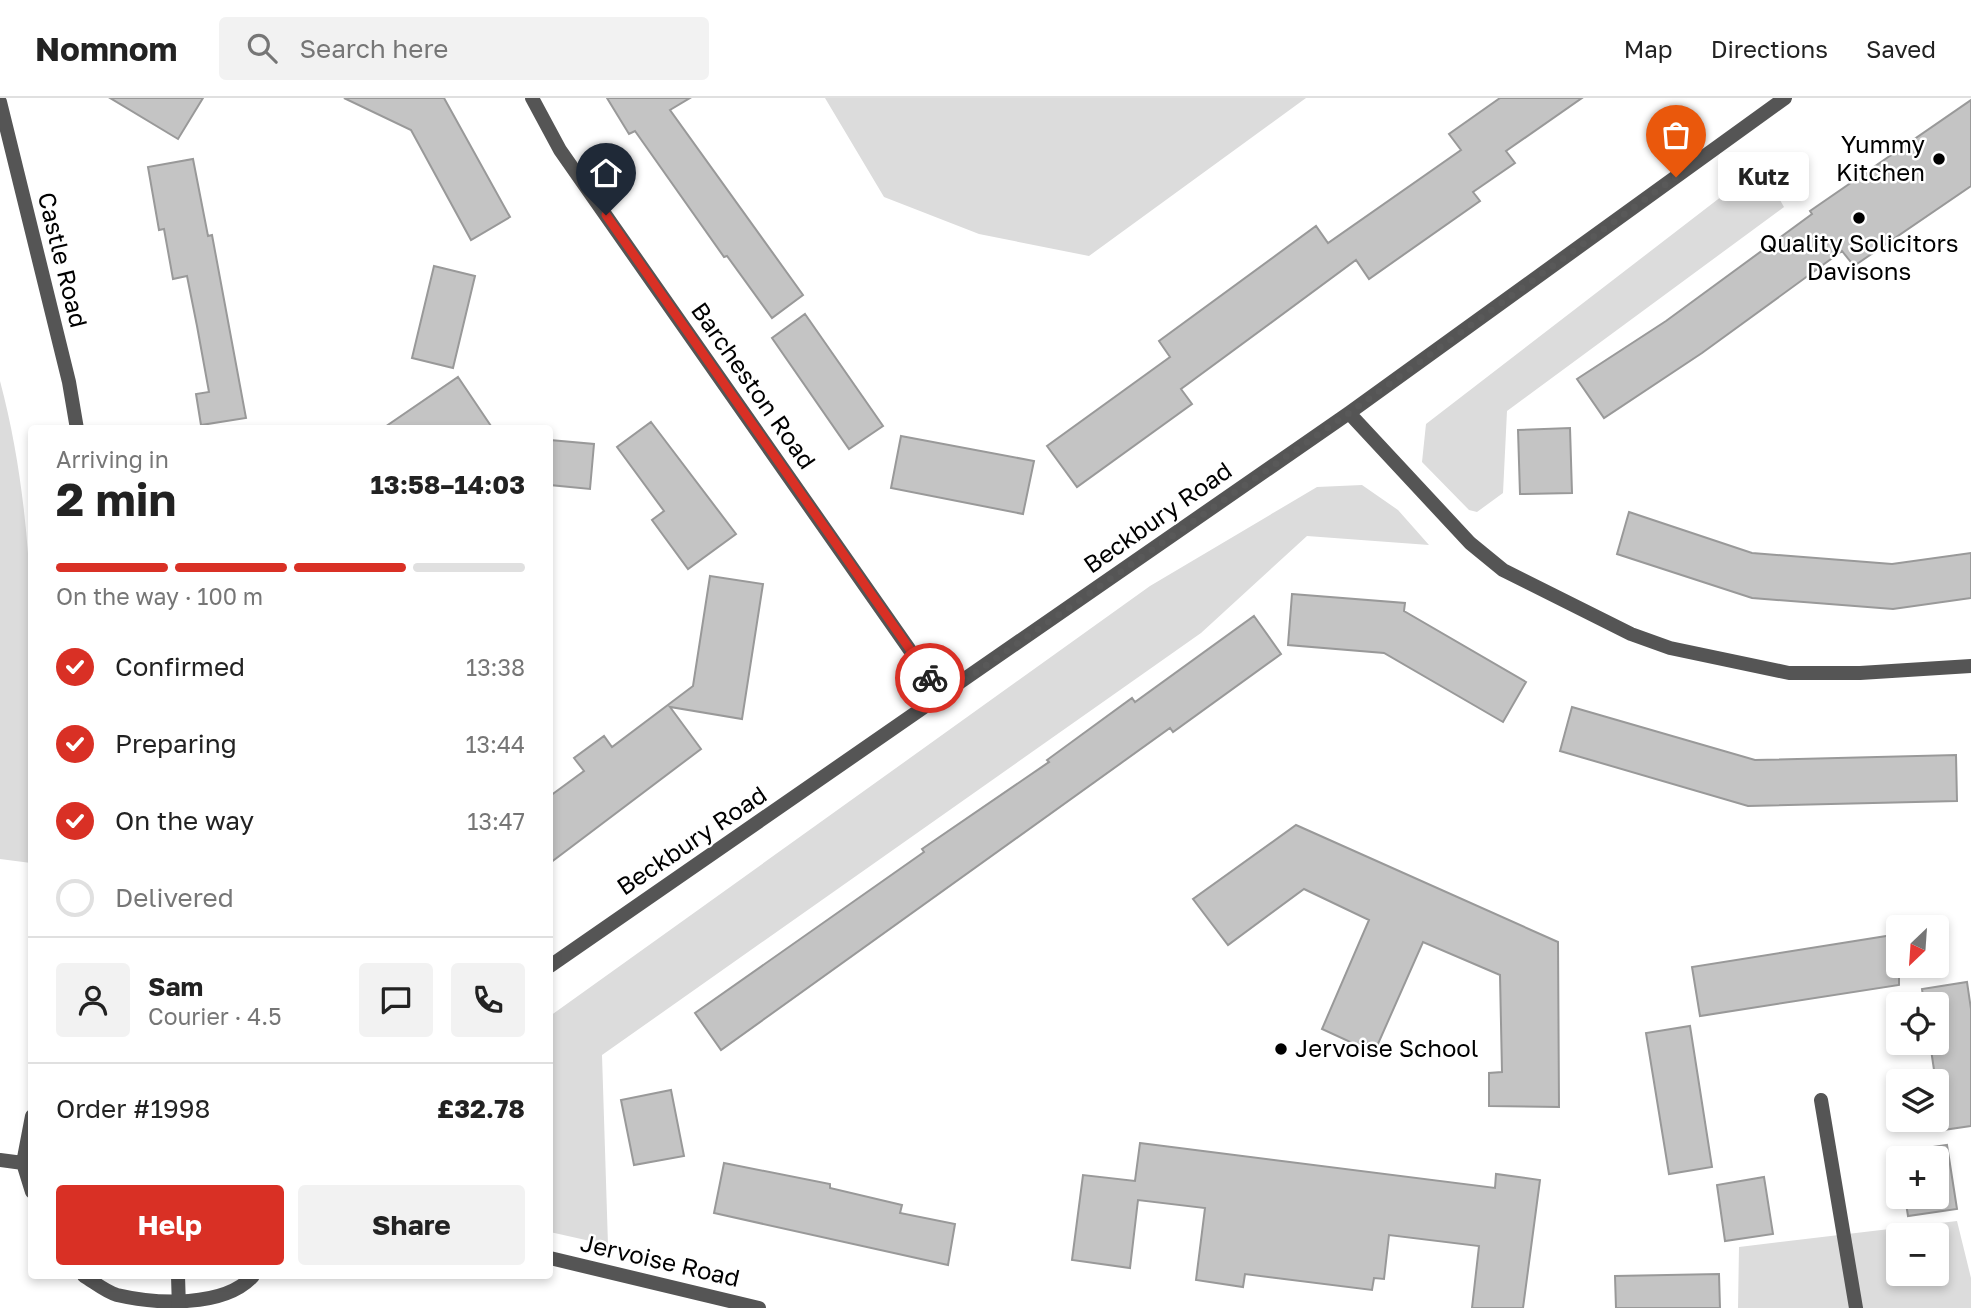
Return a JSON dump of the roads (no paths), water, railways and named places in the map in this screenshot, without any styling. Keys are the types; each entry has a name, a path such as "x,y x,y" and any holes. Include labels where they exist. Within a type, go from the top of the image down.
{"street":[{"name":"Barcheston Road","path":"532,98 560,150 942,696"},
{"name":"Beckbury Road","path":"553,964 1349,413 1785,98"},
{"name":"Castle Road","path":"0,102 69,382 76,425"},
{"path":"1349,413 1470,543 1503,570 1631,634 1670,648 1789,673 1860,673 1971,666"},
{"path":"1821,1100 1856,1308"},
{"path":"28,1137 23,1163 28,1179"},
{"path":"0,1160 23,1163"},
{"name":"Jervoise Road","path":"553,1259 759,1308"},
{"path":"89,1279 115,1294 179,1304 204,1301 250,1279"},
{"path":"178,1279 179,1304"}],"place":[{"name":"Yummy Kitchen","path":"1939,159"},
{"name":"Kutz","path":"1676,177"},
{"name":"Quality Solicitors Davisons","path":"1859,218"},
{"name":"Jervoise School","path":"1281,1049"}]}
